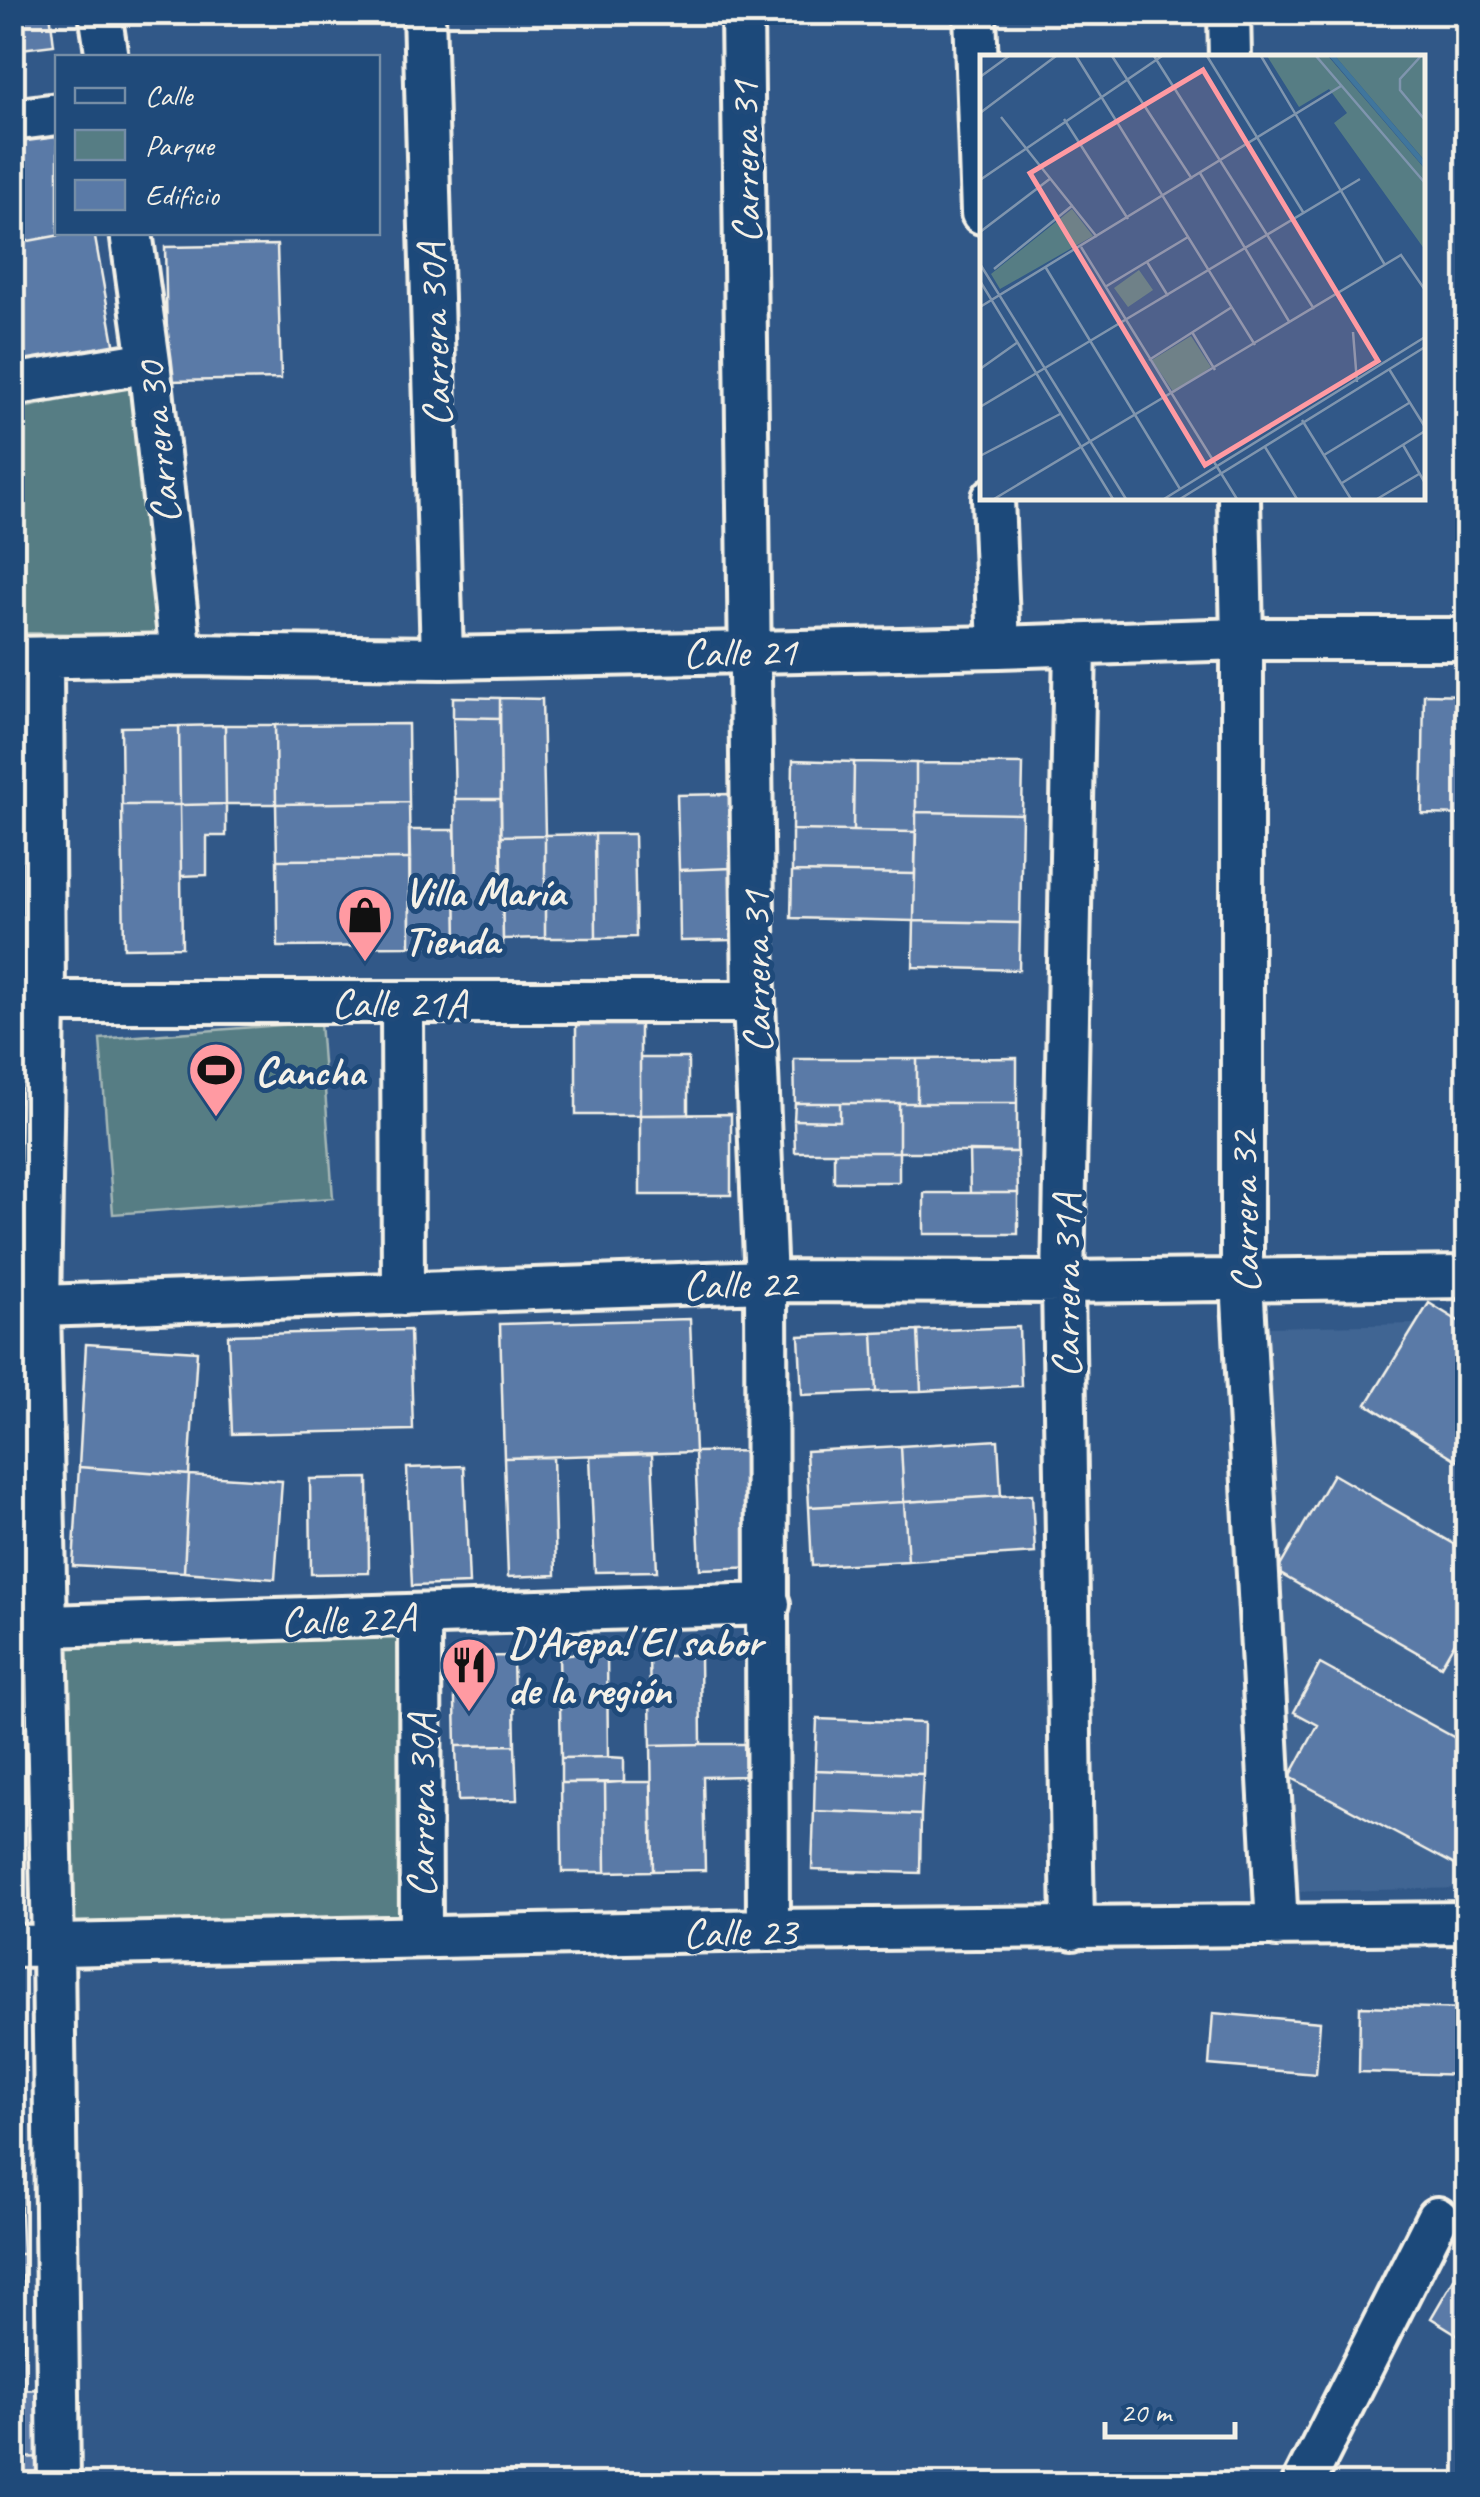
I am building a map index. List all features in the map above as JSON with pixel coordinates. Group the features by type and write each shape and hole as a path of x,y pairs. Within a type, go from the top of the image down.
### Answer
{"street":[{"path":"100,12 106,55"},
{"name":"Carrera 30A","path":"424,12 442,658"},
{"name":"Carrera 31","path":"742,12 754,1002 766,1282 768,1930"},
{"path":"975,12 980,156"},
{"path":"1229,12 1230,55"},
{"path":"12,120 55,114"},
{"name":"Carrera 30","path":"131,235 180,655"},
{"path":"12,386 149,362"},
{"path":"993,500 998,647"},
{"name":"Carrera 32","path":"1240,500 1242,1280 1278,1926"},
{"name":"Calle 21","path":"27,658 442,658 1242,639 1468,639"},
{"name":"Carrera 31A","path":"1073,1929 1063,1282 1076,644"},
{"path":"27,658 44,1002 26,1307 48,1626 58,2484"},
{"name":"Calle 21A","path":"44,1002 754,1002"},
{"path":"402,1002 403,1294"},
{"name":"Calle 22","path":"26,1307 766,1282 1468,1277"},
{"name":"Calle 22A","path":"48,1626 769,1604"},
{"name":"Carrera 30A","path":"420,1616 420,1936"},
{"name":"Calle 23","path":"12,1946 768,1930 1468,1923"},
{"path":"1304,2484 1436,2218"}],"shaded area":[{"path":"1467,1323 1467,1888 1281,1892 1267,1327"}],"green space":[{"path":"130,386 162,635 13,633 13,410"},
{"name":"Cancha","path":"320,1022 333,1198 113,1214 100,1039"},
{"path":"400,1637 405,1903 398,1915 80,1928 69,1918 64,1641"}],"building":[{"path":"12,12 50,12 54,45 12,50"},
{"path":"55,135 55,235 61,235 12,244 12,142"},
{"path":"61,235 95,235 115,349 12,370 12,244"},
{"path":"277,245 281,379 168,381 165,247"},
{"path":"1424,694 1468,695 1468,815 1422,814"},
{"path":"453,697 500,698 500,718 453,717"},
{"path":"500,698 542,699 545,835 501,836"},
{"path":"453,717 500,718 501,799 455,799"},
{"path":"408,724 409,802 276,804 275,725"},
{"path":"225,725 275,725 276,804 226,804"},
{"path":"225,725 226,804 180,805 179,726"},
{"path":"179,726 180,805 122,805 121,727"},
{"path":"793,760 854,762 853,831 792,830"},
{"path":"854,762 916,763 916,832 853,831"},
{"path":"916,763 1023,764 1022,814 916,812"},
{"path":"731,794 733,868 679,870 677,795"},
{"path":"455,799 501,799 503,945 457,945"},
{"path":"409,802 410,859 277,860 276,804"},
{"path":"226,804 226,836 207,836 207,875 181,876 180,805"},
{"path":"122,805 180,805 182,947 124,948"},
{"path":"916,812 1022,814 1020,923 914,921"},
{"path":"409,830 455,830 457,945 410,946"},
{"path":"792,830 916,832 915,874 792,872"},
{"path":"595,834 634,834 636,937 596,938"},
{"path":"595,834 596,938 545,938 545,835"},
{"path":"545,835 545,938 503,939 501,836"},
{"path":"410,859 410,946 278,947 277,860"},
{"path":"733,868 734,940 680,941 679,870"},
{"path":"792,872 915,874 914,921 791,918"},
{"path":"914,921 1020,923 1019,970 913,967"},
{"path":"576,1025 640,1025 640,1115 576,1115"},
{"path":"640,1058 688,1058 688,1115 640,1115"},
{"path":"1017,1058 1017,1103 917,1103 917,1059"},
{"path":"794,1059 917,1059 917,1103 795,1103"},
{"path":"795,1103 840,1103 840,1121 794,1120"},
{"path":"840,1103 899,1103 899,1152 795,1152 794,1120 840,1121"},
{"path":"899,1103 1017,1103 1017,1152 899,1152"},
{"path":"731,1114 731,1195 640,1195 640,1115"},
{"path":"969,1151 1017,1152 1018,1193 970,1193"},
{"path":"834,1152 899,1152 899,1182 834,1182"},
{"path":"924,1193 1018,1193 1018,1234 924,1234"},
{"path":"1429,1303 1468,1327 1468,1467 1367,1404"},
{"path":"690,1319 695,1452 504,1458 500,1324"},
{"path":"1019,1327 1021,1386 921,1391 918,1331"},
{"path":"410,1330 413,1430 232,1434 228,1335"},
{"path":"918,1331 921,1391 876,1392 873,1333"},
{"path":"873,1333 876,1392 802,1395 799,1336"},
{"path":"86,1344 197,1351 189,1475 79,1467"},
{"path":"998,1440 1001,1496 904,1502 901,1446"},
{"path":"901,1446 904,1502 809,1507 806,1451"},
{"path":"760,1451 763,1567 700,1569 695,1452"},
{"path":"652,1454 657,1571 595,1572 590,1456"},
{"path":"553,1457 556,1575 508,1577 504,1458"},
{"path":"464,1466 469,1584 412,1586 407,1468"},
{"path":"79,1467 189,1475 184,1572 73,1566"},
{"path":"1333,1474 1468,1552 1468,1619 1441,1666 1277,1572"},
{"path":"189,1475 282,1481 275,1579 184,1572"},
{"path":"368,1478 369,1573 311,1574 310,1479"},
{"path":"1032,1494 1035,1553 908,1561 904,1502"},
{"path":"904,1502 908,1561 812,1566 809,1507"},
{"path":"559,1654 607,1654 608,1757 561,1758"},
{"path":"513,1656 515,1745 456,1746 454,1657"},
{"path":"649,1656 700,1656 701,1744 651,1745"},
{"path":"1320,1664 1468,1745 1468,1872 1290,1777 1318,1725 1294,1712"},
{"path":"817,1719 924,1723 923,1774 815,1770"},
{"path":"744,1744 745,1776 703,1777 705,1870 653,1871 651,1745"},
{"path":"515,1745 517,1800 458,1801 456,1746"},
{"path":"561,1758 624,1758 624,1782 561,1783"},
{"path":"815,1770 923,1774 921,1815 814,1811"},
{"path":"651,1782 653,1871 606,1872 605,1783"},
{"path":"561,1783 605,1783 606,1872 562,1872"},
{"path":"814,1811 921,1815 920,1873 812,1870"},
{"path":"1360,2006 1468,2009 1468,2075 1359,2072"},
{"path":"1213,2013 1320,2022 1316,2074 1209,2065"},
{"path":"12,2023 18,2023 20,2111 12,2111"},
{"path":"12,2111 20,2111 21,2167 12,2167"},
{"path":"12,2167 21,2167 21,2214 12,2214"},
{"path":"12,2214 21,2214 23,2254 12,2254"},
{"path":"12,2254 23,2254 23,2305 12,2305"},
{"path":"1455,2277 1468,2285 1468,2341 1431,2318"},
{"path":"12,2305 23,2305 24,2342 12,2342"},
{"path":"12,2342 24,2342 25,2390 12,2390"},
{"path":"48,2389 50,2457 12,2458 12,2390"},
{"path":"50,2457 50,2484 12,2484 12,2458"}],"place":[{"name":"Villa María Tienda","path":"365,964"},
{"name":"Cancha","path":"216,1119"},
{"name":"D'Arepa! El sabor de la región","path":"469,1714"}]}
